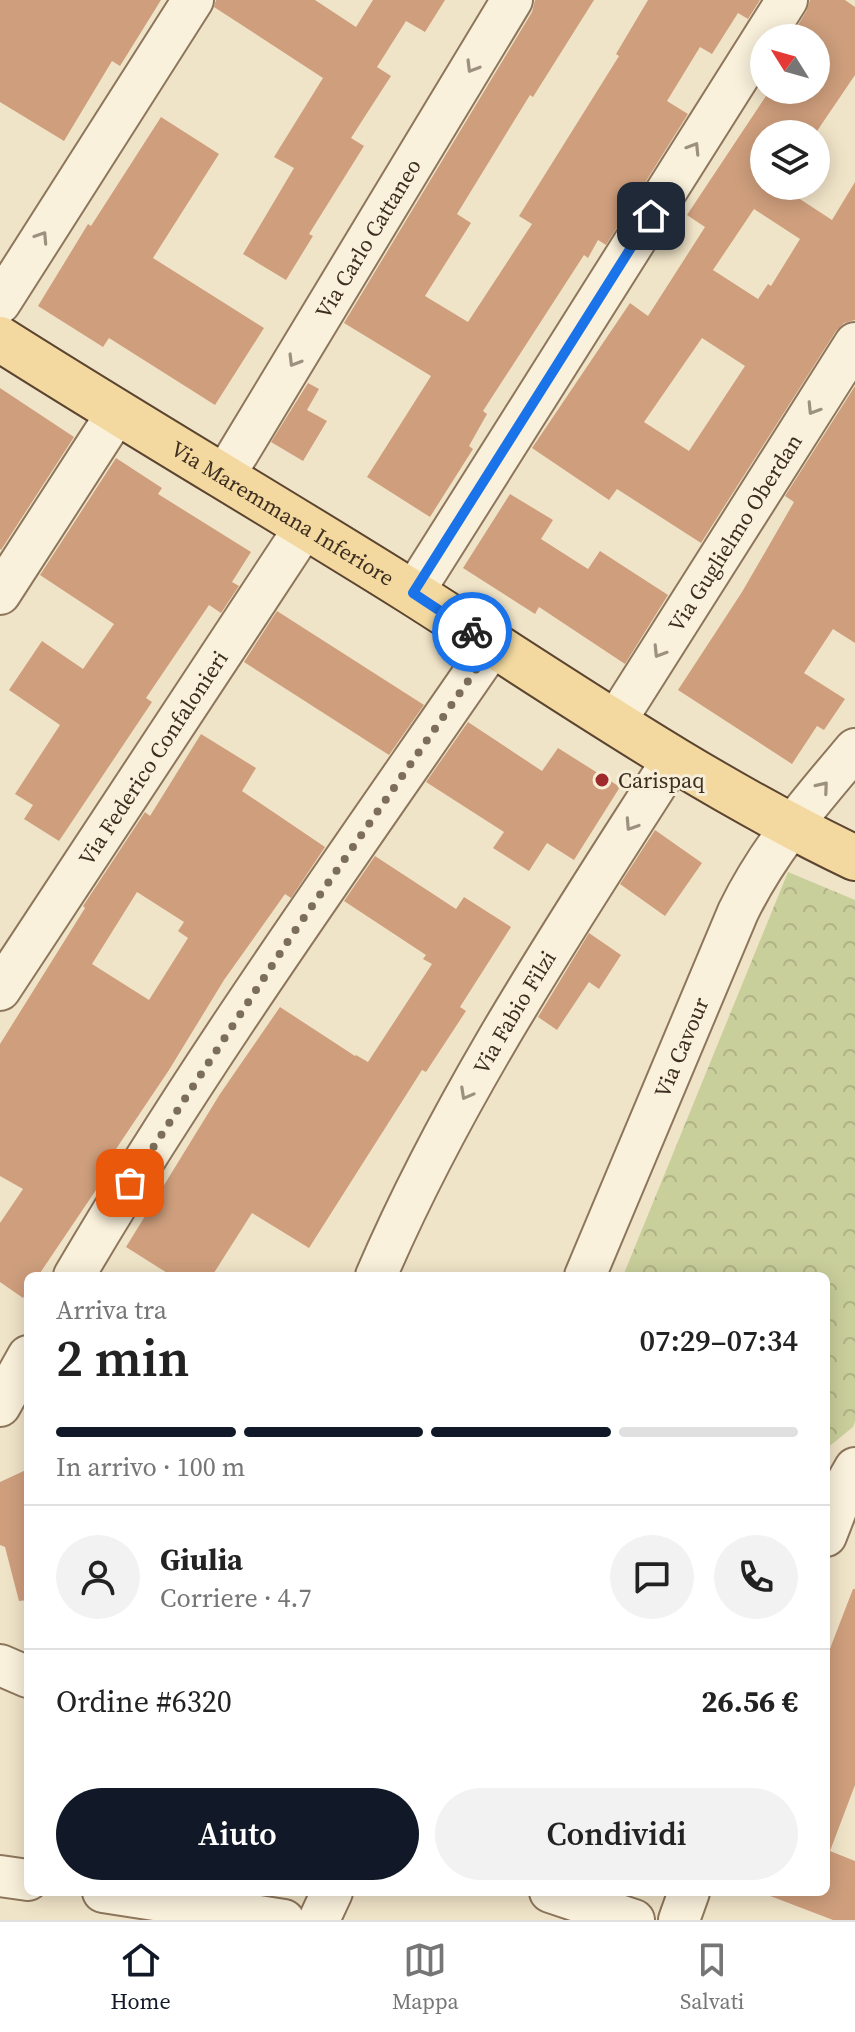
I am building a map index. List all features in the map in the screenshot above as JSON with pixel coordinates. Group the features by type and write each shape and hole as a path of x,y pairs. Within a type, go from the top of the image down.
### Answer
{"main road":[{"name":"Via Maremmana Inferiore","path":"0,339 413,593 673,759 791,826 855,858"}],"street":[{"path":"0,303 193,0"},
{"name":"Via Carlo Cattaneo","path":"223,478 512,0"},
{"path":"413,593 787,0"},
{"name":"Via Guglielmo Oberdan","path":"615,722 855,343"},
{"path":"0,594 117,413"},
{"name":"Via Federico Confalonieri","path":"0,990 305,527"},
{"path":"76,1272 177,1107 493,645"},
{"name":"Via Cavour","path":"587,1272 755,877 791,826 855,749"},
{"name":"Via Fabio Filzi","path":"378,1272 424,1172 480,1067 673,759"},
{"path":"0,1406 24,1363"},
{"path":"830,1526 855,1468"},
{"path":"0,1665 24,1675"},
{"path":"0,1876 24,1879"},
{"path":"129,1896 284,1920"},
{"path":"319,1920 330,1896"},
{"path":"562,1896 634,1920"},
{"path":"679,1920 688,1896"}],"green space":[{"path":"788,872 855,900 853,1427 830,1446 830,1272 625,1272"}],"building":[{"path":"0,0 161,0 120,66 112,61 64,141 0,102"},
{"path":"216,0 315,0 356,27 373,0 445,0 425,32 406,21 377,67 391,76 351,138 364,146 309,234 313,236 286,280 243,254 294,168 274,157 323,78 214,7"},
{"path":"535,0 594,0 533,97 530,95 457,214 471,223 425,296 468,322 532,224 519,216 619,56 616,54 648,0 760,0 748,19 738,13 712,54 700,47 667,101 688,114 606,245 598,240 588,258 584,255 483,411 487,414 469,446 473,449 430,517 367,477 431,376 344,323 532,12"},
{"path":"810,0 845,0 855,7 855,75 824,120 750,120 761,104 830,104 830,24 799,24"},
{"path":"161,117 219,154 153,258 264,328 215,405 109,338 103,347 38,306 88,224 91,226"},
{"path":"750,120 750,200 801,200 832,220 855,182 855,320 844,323 836,331 701,543 617,489 609,500 532,448 630,303 648,316 705,227 687,215","holes":["754,209 800,239 771,286 768,284 758,299 713,270","702,338 745,366 689,451 644,422"]},
{"path":"308,383 319,389 307,410 327,421 303,461 271,442"},
{"path":"855,386 855,643 833,629 804,673 845,699 824,730 817,726 792,764 678,690 742,592 794,502 785,496"},
{"path":"0,388 74,437 1,550 0,549"},
{"path":"116,458 162,488 158,494 251,552 232,582 239,586 221,613 209,605 146,698 152,702 59,841 24,819 33,805 15,794 60,725 9,690 42,641 83,669 114,624 40,575"},
{"path":"510,494 553,520 541,539 588,569 600,551 668,595 625,664 539,607 535,614 463,568"},
{"path":"277,611 424,705 389,755 244,662"},
{"path":"468,722 542,771 558,748 620,787 574,860 547,843 529,871 493,848 504,832 426,782"},
{"path":"201,734 256,768 242,791 325,847 291,898 285,894 224,980 116,1149 121,1153 41,1272 24,1272 23,1298 0,1282 0,1223 23,1189 0,1176 0,1044 85,908 83,906 145,812 150,816","holes":["137,892 184,922 178,931 188,938 149,1000 92,964"]},
{"path":"655,830 702,863 665,916 620,884"},
{"path":"375,856 456,909 464,897 511,927 460,1007 466,1011 426,1072 422,1070 309,1248 252,1213 215,1272 166,1272 126,1247 220,1094 280,1007 368,1062 432,964 423,959 426,955 344,901"},
{"path":"589,933 621,955 599,989 589,982 557,1030 538,1017"},
{"path":"24,1471 24,1600 19,1601 5,1547 0,1545 0,1482"},
{"path":"855,1589 855,1785 830,1851 830,1649"},
{"path":"830,1851 855,1861 855,1920 833,1920 770,1896 830,1896"}],"way so far":[{"path":"130,1183 292,935 493,645 472,632"}],"place":[{"name":"Carispaq","path":"602,780"}],"route":[{"path":"472,632 413,593 651,216"}]}
